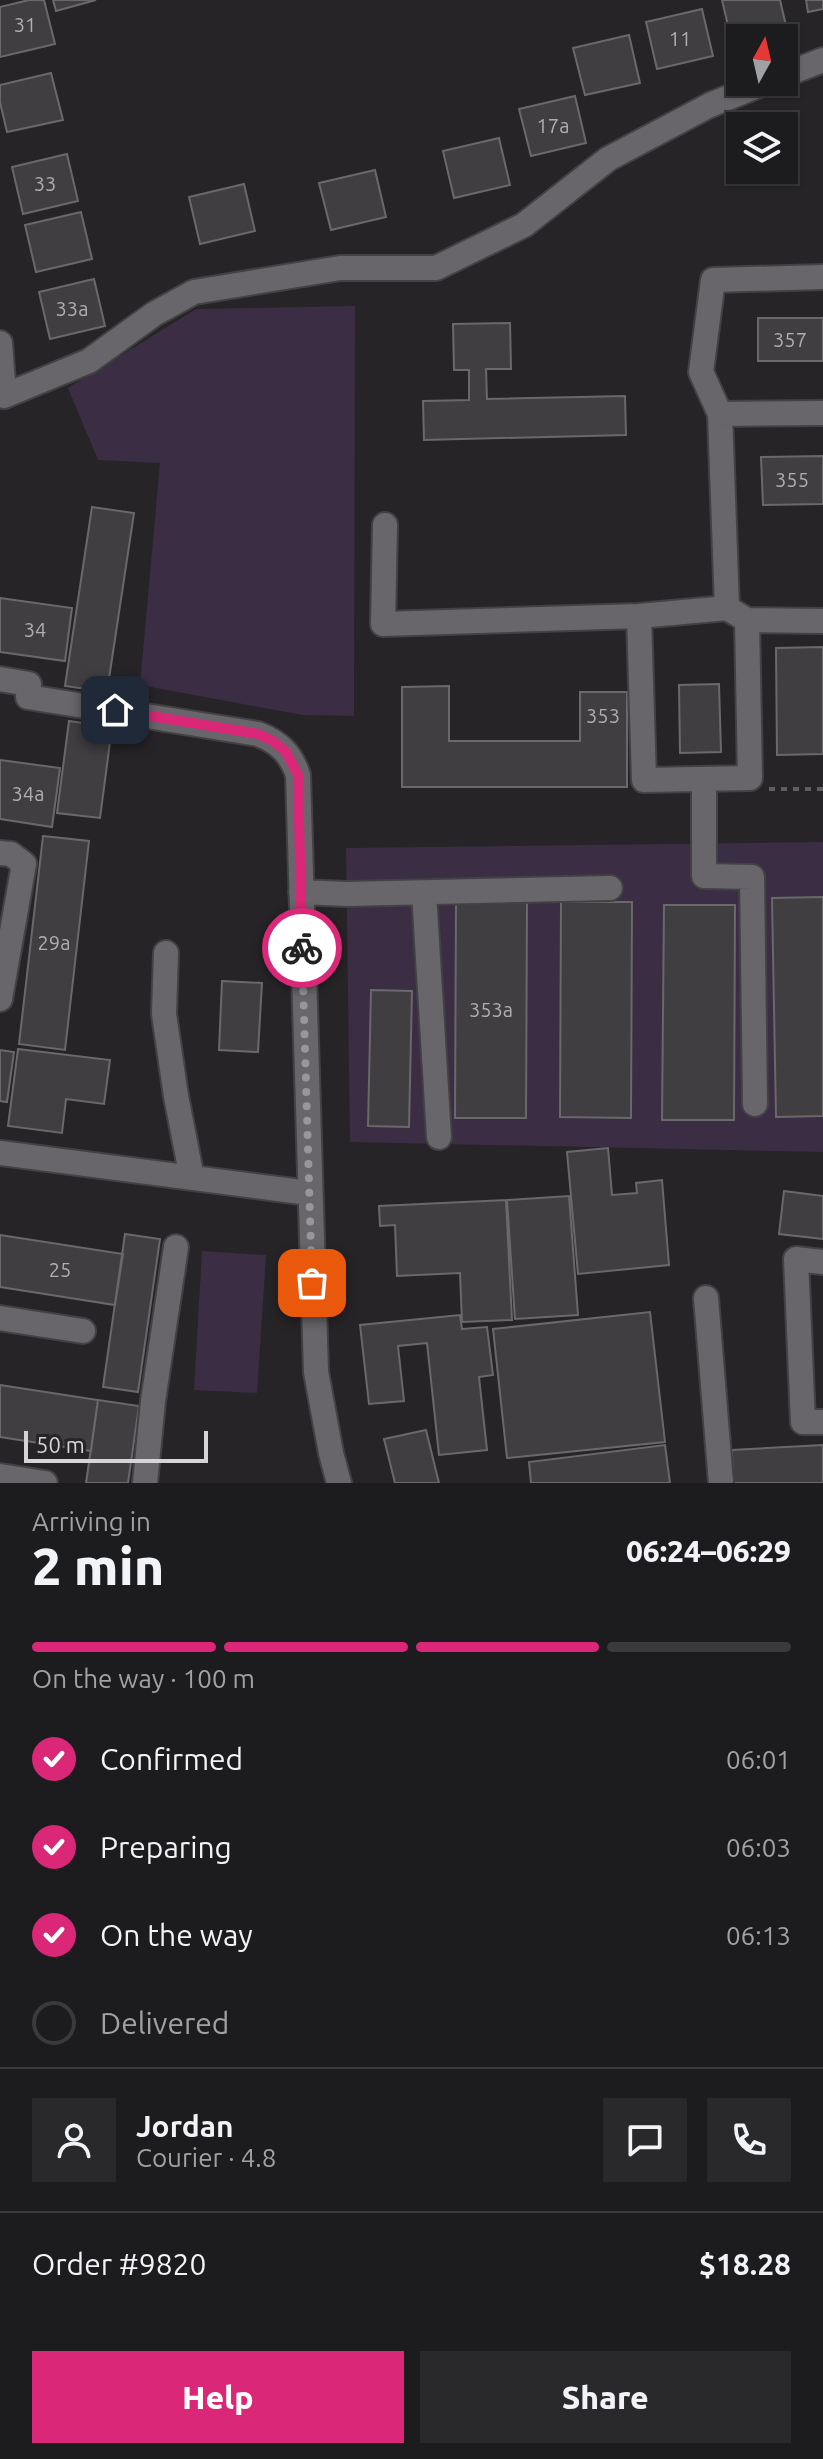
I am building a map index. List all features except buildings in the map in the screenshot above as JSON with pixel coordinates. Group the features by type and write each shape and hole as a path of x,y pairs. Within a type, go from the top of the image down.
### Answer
{"street":[{"path":"798,70 823,60"},
{"path":"0,343 4,396 89,361 154,314 194,292 340,268 436,268 524,225 608,159 732,96"},
{"path":"639,616 644,780 750,778 720,414 701,372 713,280 823,277"},
{"path":"720,414 823,413"},
{"path":"385,525 383,624 737,614 823,621"},
{"path":"0,679 29,684 28,697 251,732 280,746 291,759 298,775 316,1372 339,1483"},
{"path":"704,779 704,876 752,877 755,1104"},
{"path":"0,853 11,854 24,864 0,999"},
{"path":"301,892 347,894 610,888"},
{"path":"424,893 439,1137"},
{"path":"166,953 164,1014 192,1178"},
{"path":"0,1153 309,1193"},
{"path":"145,1483 153,1401 176,1247"},
{"path":"823,1262 796,1259 803,1422 823,1422"},
{"path":"706,1298 721,1483"},
{"path":"0,1318 83,1331"},
{"path":"0,1476 45,1483"}],"shaded area":[{"path":"355,306 354,716 302,715 140,685 160,463 98,460 68,388 196,309"},
{"path":"823,842 823,1152 350,1142 346,848"},
{"path":"202,1251 266,1255 257,1393 194,1390"}],"way so far":[{"path":"302,948 312,1283"}],"route":[{"path":"115,710 251,732 273,741 286,752 298,775 302,948"}]}
